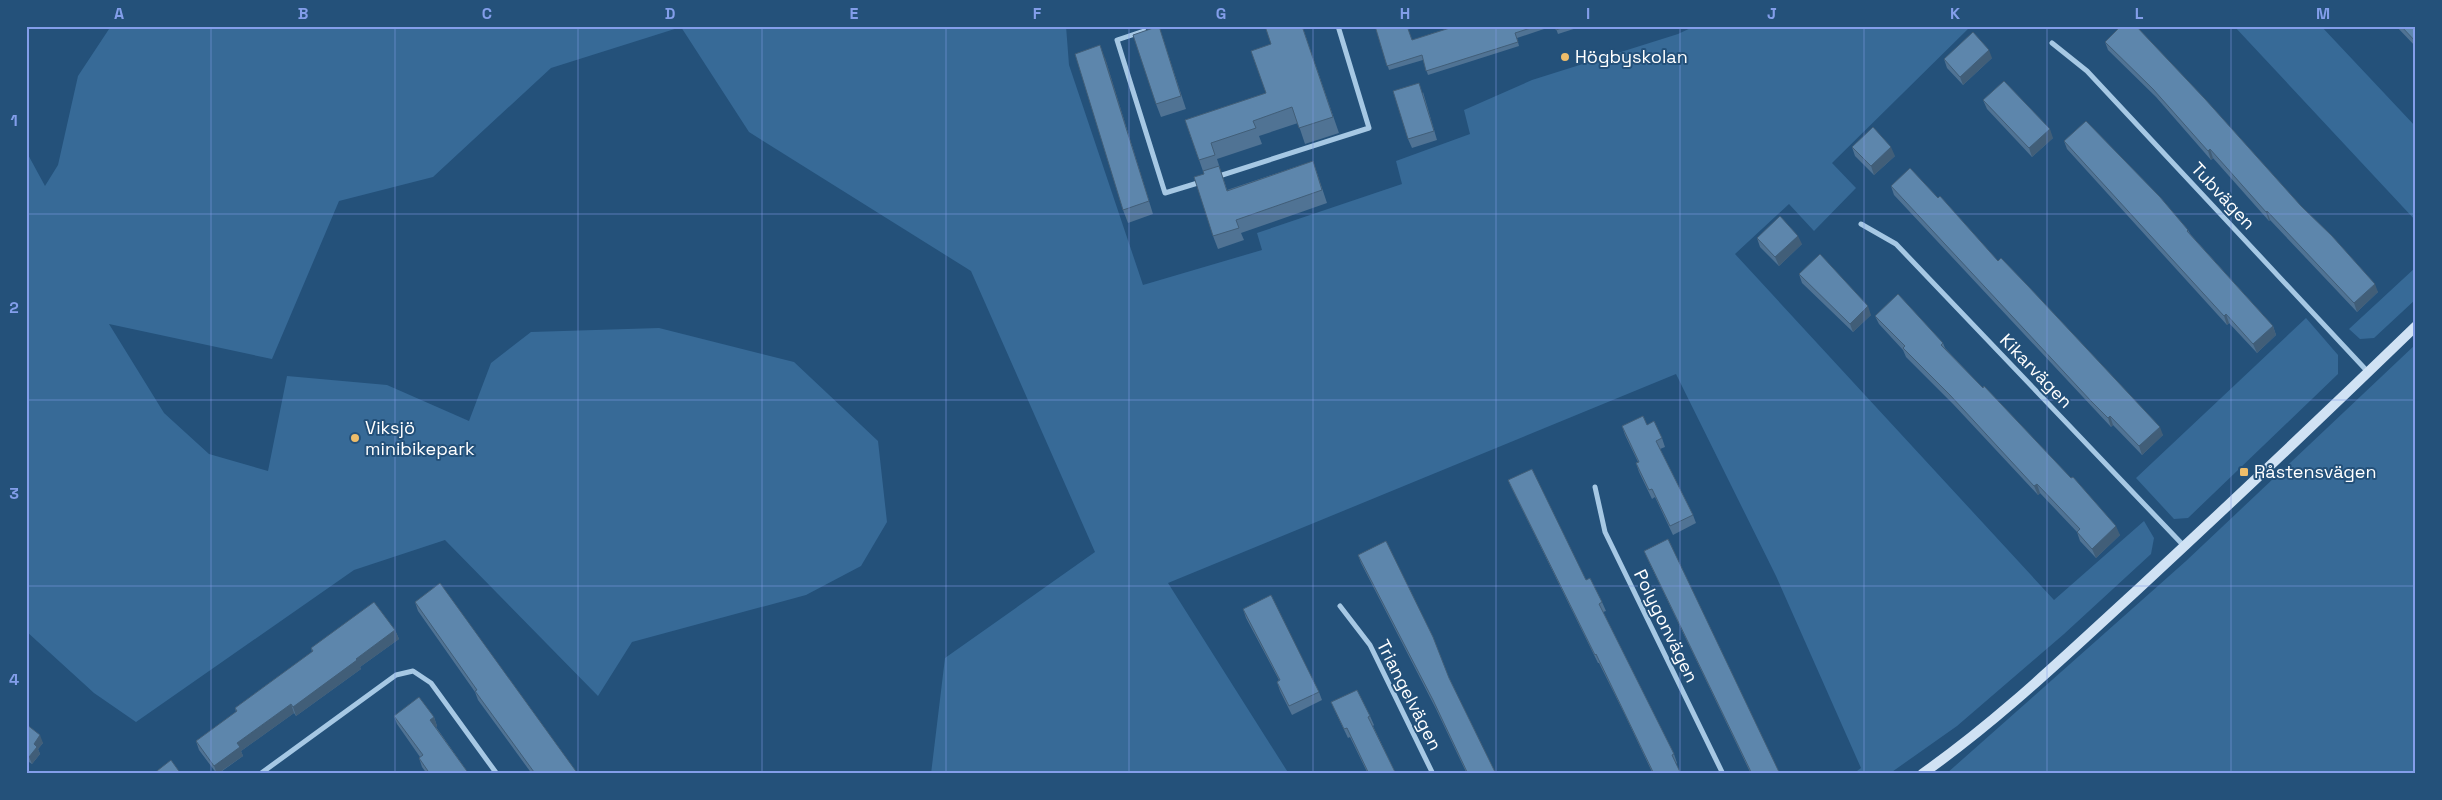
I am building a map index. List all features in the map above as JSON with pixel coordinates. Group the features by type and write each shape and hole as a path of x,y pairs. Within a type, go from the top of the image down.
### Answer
{"street":[{"path":"1151,29 1117,40 1165,193 1369,128 1338,26"},
{"name":"Tubvägen","path":"2052,43 2087,71 2368,372"},
{"name":"Kikarvägen","path":"1861,224 1896,244 2185,546"},
{"path":"1922,774 1968,741 2043,676 2185,546 2416,326"},
{"name":"Polygonvägen","path":"1595,487 1605,532 1723,774"},
{"name":"Triangelvägen","path":"1340,606 1370,645 1433,774"},
{"path":"260,774 396,675 413,672 431,683 497,774"}],"shaded area":[{"path":"111,26 1066,26 1069,65 1143,285 1262,250 1257,233 1402,184 1396,161 1470,134 1464,110 1532,80 1678,34 1695,26 1971,26 1832,163 1856,188 1814,231 1789,204 1735,254 2054,600 2144,521 2154,538 2151,554 2064,634 1957,726 1889,774 1853,774 1861,768 1776,576 1676,374 1168,583 1289,774 931,774 945,658 1095,552 971,271 749,132 681,27 551,68 433,177 339,201 272,359 109,324 164,413 209,454 268,471 287,376 387,385 469,421 491,363 531,332 659,328 794,362 878,441 887,522 861,566 806,595 632,642 598,696 445,540 354,570 136,722 94,693 26,631 26,151 45,186 58,165 78,76"},
{"path":"2234,26 2321,26 2416,127 2416,221"},
{"path":"2416,267 2416,299 2374,338 2360,339 2349,329"},
{"path":"2306,318 2338,355 2338,374 2188,518 2174,519 2136,478"},
{"path":"2416,344 2416,774 1946,774 2186,561"}],"building":[{"path":"1159,26 1181,96 1156,104 1133,35"},
{"path":"1265,26 1302,26 1333,117 1299,128 1292,107 1253,121 1256,128 1211,143 1215,155 1199,160 1185,120 1266,93 1251,51 1271,44"},
{"path":"1375,26 1407,26 1412,40 1456,26 1537,26 1515,33 1518,42 1426,71 1422,55 1387,66"},
{"path":"1555,26 1567,26 1556,30"},
{"path":"2121,26 2136,26 2375,284 2354,303 2266,212 2210,149 2208,151 2153,89 2105,42"},
{"path":"2401,26 2416,26 2416,42"},
{"path":"1973,32 1989,50 1960,77 1944,59"},
{"path":"1100,45 1149,201 1123,210 1075,54"},
{"path":"2004,81 2050,129 2029,148 1983,100"},
{"path":"1419,83 1434,131 1408,139 1393,91"},
{"path":"2086,121 2160,197 2187,231 2273,326 2253,344 2226,314 2224,316 2064,141"},
{"path":"1873,127 1891,147 1871,166 1852,147"},
{"path":"1313,161 1322,190 1236,220 1239,228 1213,236 1194,177 1204,174 1203,171 1219,166 1227,191"},
{"path":"1910,168 1938,198 1940,196 1998,261 2001,258 2160,427 2139,446 2110,416 2108,418 2091,401 1891,186"},
{"path":"1780,216 1798,236 1775,257 1757,238"},
{"path":"1820,254 1868,306 1850,324 1799,274"},
{"path":"1898,294 1943,343 1941,345 1983,388 1984,386 2071,478 2073,477 2116,526 2092,549 2077,532 2080,529 2037,484 2034,486 1875,316"},
{"path":"1643,416 1647,425 1654,421 1662,438 1656,441 1693,515 1670,526 1652,489 1649,490 1636,463 1639,462 1622,426"},
{"path":"1532,469 1586,580 1590,578 1602,602 1599,604 1674,754 1672,755 1681,774 1654,774 1508,480"},
{"path":"1668,539 1780,774 1752,774 1644,551"},
{"path":"1386,541 1433,637 1449,678 1496,774 1468,774 1433,700 1358,555"},
{"path":"440,583 578,774 533,774 534,772 475,691 477,690 415,602"},
{"path":"1271,595 1319,692 1289,706 1277,682 1280,680 1243,609"},
{"path":"374,602 395,630 293,707 291,704 237,743 240,747 214,766 196,741 237,711 235,708 313,651 311,648"},
{"path":"1357,690 1396,774 1369,774 1347,728 1344,729 1331,702"},
{"path":"419,697 434,717 430,720 469,774 430,774 419,758 423,755 394,716"},
{"path":"26,724 40,735 34,744 37,747 29,757 26,755"},
{"path":"171,760 181,774 153,774"}],"place":[{"name":"Högbyskolan","path":"1565,57"},
{"name":"Viksjö minibikepark","path":"355,438"},
{"name":"Råstensvägen","path":"2244,472"}]}
